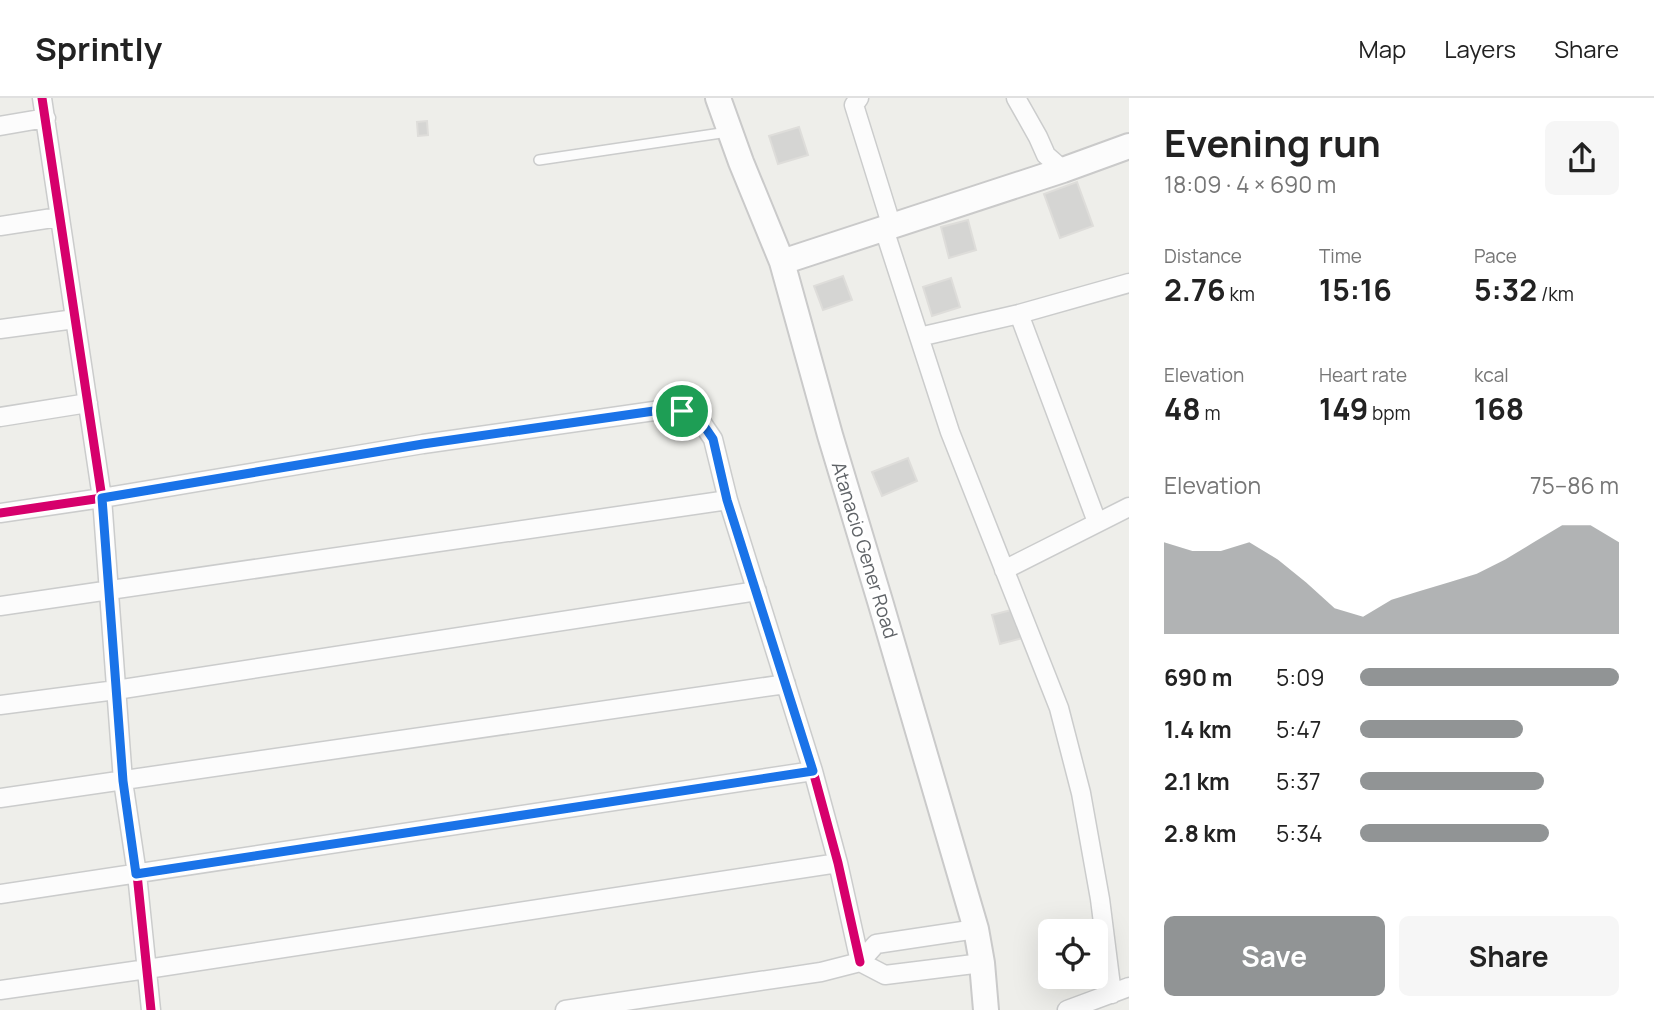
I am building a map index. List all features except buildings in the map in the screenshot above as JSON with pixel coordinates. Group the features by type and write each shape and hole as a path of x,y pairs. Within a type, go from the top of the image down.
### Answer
{"main road":[{"name":"Atanacio Gener Road","path":"718,98 729,132 782,261 830,435 975,929 982,964 986,1010"},
{"path":"782,261 1129,146"}],"street":[{"path":"42,98 102,498 123,781 151,1010"},
{"path":"859,98 854,105 919,337 950,432 1059,708 1081,793 1100,899 1121,991 1067,1010"},
{"path":"1016,98 1046,155 1063,170"},
{"path":"0,126 46,118"},
{"path":"0,226 59,217"},
{"path":"919,337 1019,314 1129,283"},
{"path":"1019,314 1097,522"},
{"path":"0,329 75,319"},
{"path":"0,417 88,403"},
{"path":"0,513 423,444 661,410 682,411 698,417 713,439 727,500 813,771 838,863 860,962 885,975 982,964"},
{"path":"0,606 727,500"},
{"path":"1004,570 1129,507"},
{"path":"0,705 116,690 757,591"},
{"path":"0,798 786,684"},
{"path":"0,894 813,771"},
{"path":"0,990 838,863"},
{"path":"565,1010 821,972 860,962 876,944 975,929"}],"lane":[{"path":"539,160 729,132"}],"cycle path":[{"path":"42,98 102,498 123,781 137,874 151,1010"},
{"path":"0,513 423,444 661,410 682,411 698,417 713,439 728,500 813,771 838,863 860,962"}],"route":[{"path":"661,410 682,411 698,417 713,439 727,500 813,771 136,874 123,781 102,498 423,444 661,410"}]}
